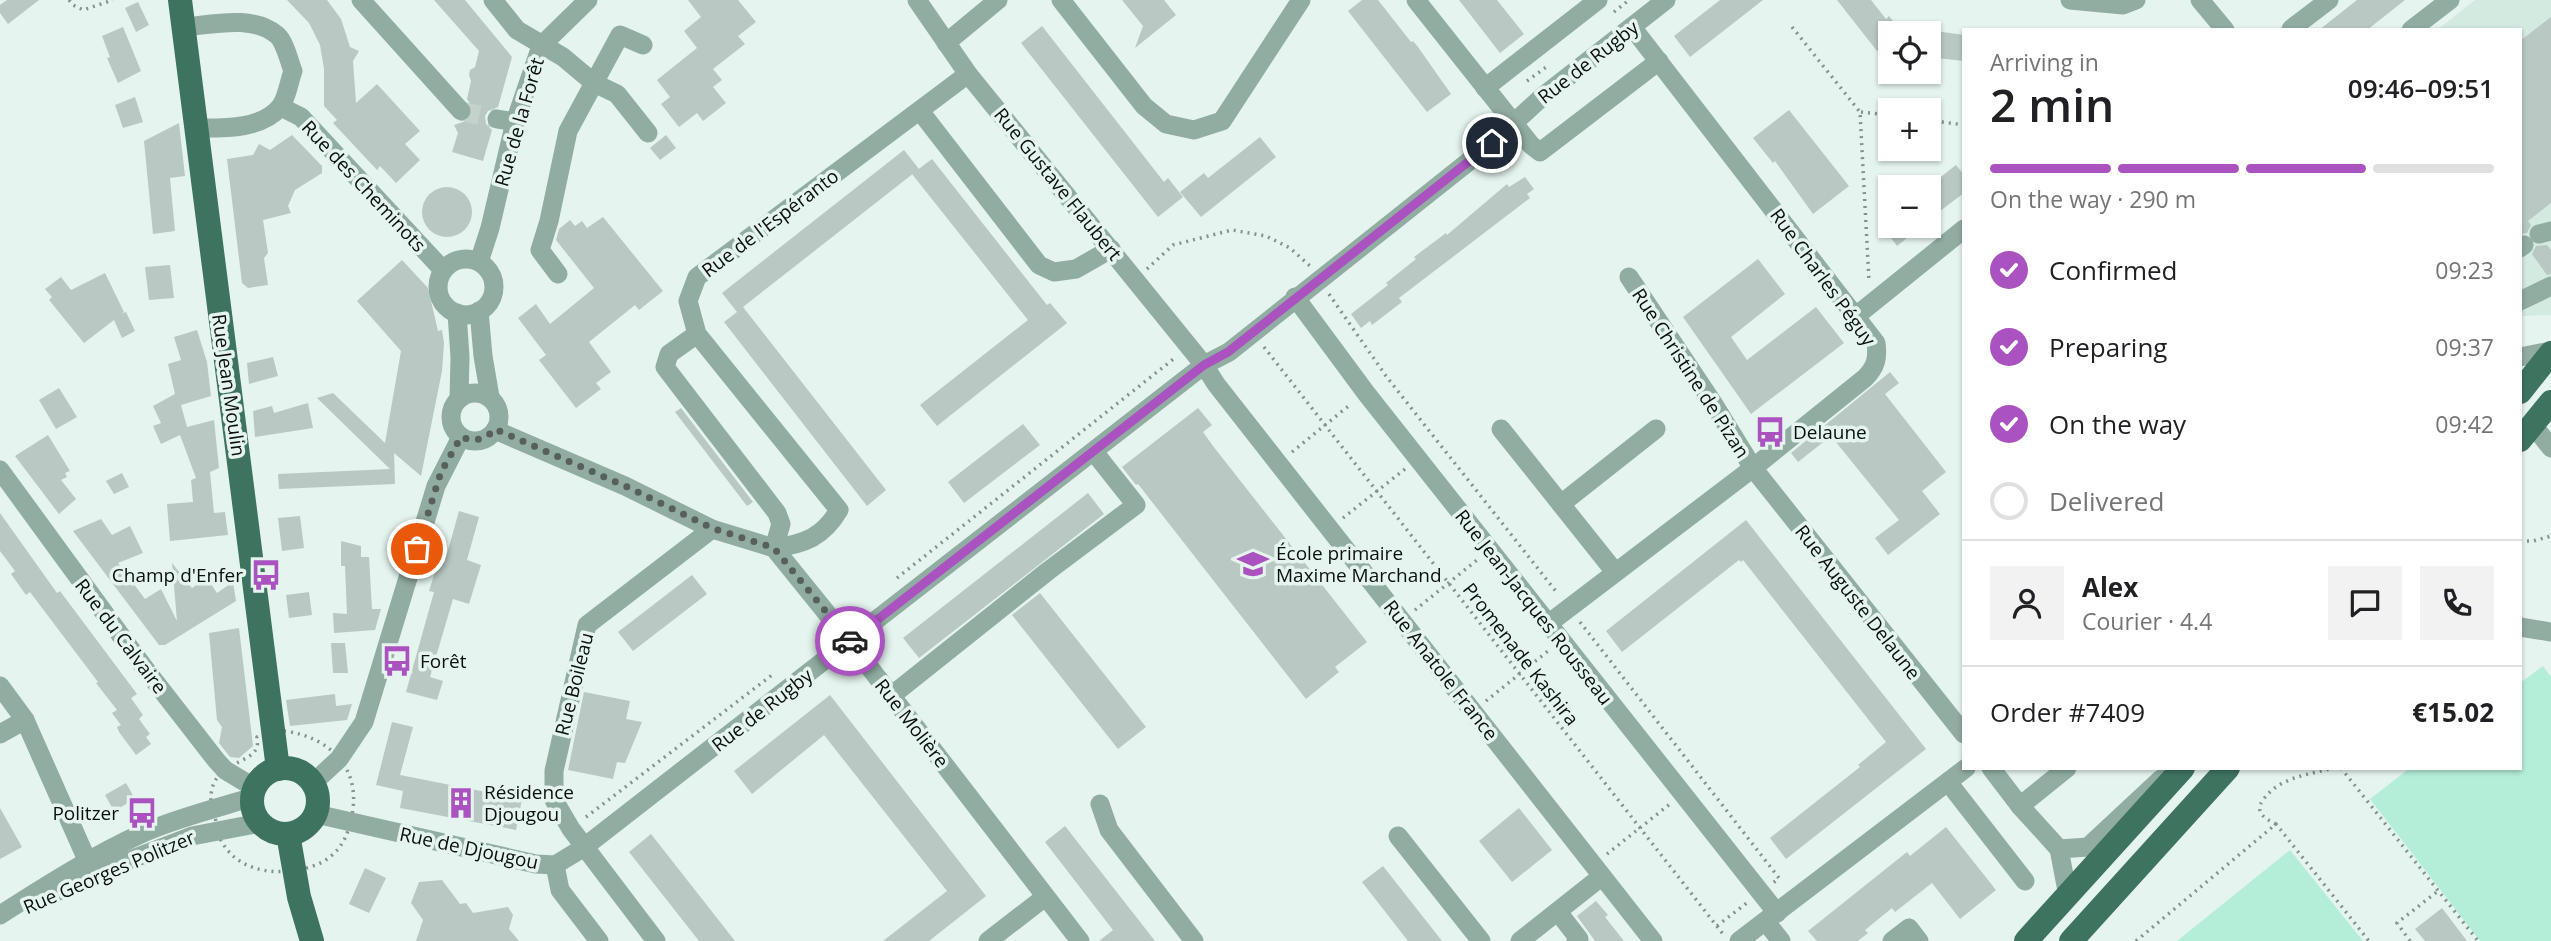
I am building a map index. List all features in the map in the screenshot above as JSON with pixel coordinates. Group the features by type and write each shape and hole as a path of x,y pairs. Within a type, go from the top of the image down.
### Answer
{"main road":[{"name":"Rue Jean Moulin","path":"180,0 278,769"},
{"path":"2522,389 2551,352"},
{"path":"2524,424 2551,402"},
{"path":"278,769 298,771 313,783 318,804 316,814 305,828 288,834 272,832 260,822 254,810 254,793 264,776 278,769"},
{"path":"2026,941 2181,770"},
{"path":"2071,941 2226,770"},
{"path":"288,834 299,897 312,941"}],"street":[{"path":"361,0 461,111"},
{"path":"493,0 517,30 564,57 594,83 617,94 648,133"},
{"name":"Rue de la Forêt","path":"479,262 490,228 506,120 541,46 588,0"},
{"name":"Rue Gustave Flaubert","path":"917,0 968,74 1204,365"},
{"path":"946,43 998,0"},
{"path":"1061,0 1144,106 1166,124 1194,130 1222,121 1301,0"},
{"path":"1416,0 1531,145 1540,152 1659,61"},
{"path":"1485,88 1598,0"},
{"name":"Rue de Rugby","path":"583,848 1204,365 1228,352 1492,143 1549,92 1666,0"},
{"path":"2070,0 2123,5 2136,0"},
{"path":"2200,0 2223,28"},
{"path":"2292,28 2329,0"},
{"path":"2414,28 2450,0"},
{"path":"183,27 243,22 263,28 278,36 293,71 281,107 266,118 230,128 196,128"},
{"name":"Rue Charles Péguy","path":"1548,624 1753,468 1873,370 1878,357 1864,309 1632,27"},
{"path":"558,274 540,250 549,221 568,131 620,35 643,45"},
{"name":"Rue de l'Espéranto","path":"774,548 792,545 820,534 830,526 839,510 697,334 688,301 697,277 968,74"},
{"name":"Rue des Cheminots","path":"281,107 301,117 443,270"},
{"path":"920,111 1039,265 1054,272 1076,269 1111,249"},
{"path":"1864,309 1962,231"},
{"path":"461,259 479,262 486,267 494,282 491,299 479,311 464,315 449,309 439,294 438,285 443,270 452,262 461,259"},
{"name":"Rue Christine de Pizan","path":"1629,278 1753,468"},
{"path":"2522,300 2551,286"},
{"name":"Rue Jean-Jacques Rousseau","path":"1295,298 1366,393 1682,794 1771,917 1781,941"},
{"path":"457,313 460,357 458,399 452,414 453,427 461,437 468,440 483,439 495,429 498,409 490,397 479,311"},
{"path":"495,429 625,486 712,528 774,548 781,524 777,513 665,367 669,354 697,334"},
{"path":"2522,357 2551,352"},
{"name":"Rue Anatole France","path":"1204,365 1216,384 1653,941"},
{"path":"458,399 470,393 490,397"},
{"path":"2524,424 2551,448"},
{"path":"1501,429 1615,572"},
{"path":"1561,504 1656,429"},
{"path":"313,783 339,759 364,722 436,486 461,437"},
{"path":"891,696 1136,505 1094,452"},
{"name":"Rue Auguste Delaune","path":"1753,468 1962,731"},
{"name":"Rue du Calvaire","path":"0,470 138,660 200,739 225,770 254,793"},
{"name":"Rue Boileau","path":"656,941 583,848 554,800 554,771 587,625 712,528"},
{"name":"Rue Molière","path":"774,548 850,642 1080,941"},
{"path":"2522,627 2551,632"},
{"path":"0,686 25,720 87,860"},
{"path":"0,734 25,720"},
{"path":"1740,941 1963,770"},
{"path":"1993,770 2020,806 2059,849 2068,895"},
{"path":"2020,806 2065,770"},
{"path":"2059,849 2088,847 2172,770"},
{"path":"1948,782 2025,881"},
{"name":"Rue Georges Politzer","path":"0,916 87,860 146,831 254,793"},
{"path":"1100,804 1109,830 1194,941"},
{"name":"Rue de Djougou","path":"316,814 349,829 536,864 555,865 583,848"},
{"name":"Rue Georges Politzer","path":"0,916 101,871 192,836 260,822"},
{"path":"1398,836 1481,941"},
{"path":"555,865 560,890 599,941"},
{"path":"1520,941 1558,912 1596,871"},
{"path":"988,941 1045,897"},
{"path":"1558,912 1578,940"},
{"path":"1892,941 1909,928 1919,941"}],"path":[{"path":"69,0 72,5 83,10 113,0"},
{"path":"1792,27 1860,111 1864,309"},
{"path":"1860,111 1878,114"},
{"path":"1941,122 1962,125"},
{"path":"1135,279 1173,245 1232,230 1266,236 1290,248 1308,265 1324,275 1330,297 1386,376 1779,878 1768,887"},
{"name":"Promenade Kashira","path":"1252,331 1728,941"},
{"path":"1279,462 1366,393"},
{"path":"1330,528 1418,459"},
{"path":"2522,541 2551,537"},
{"path":"1402,620 1490,551"},
{"path":"1474,711 1561,641"},
{"path":"284,731 309,736 330,750"},
{"path":"233,763 245,759 253,752 257,748 257,737 262,735"},
{"path":"348,768 354,787 354,800"},
{"path":"2325,770 2290,779 2269,790 2259,804 2259,810 2264,818 2276,824 2369,941"},
{"path":"2343,770 2478,941"},
{"path":"1596,871 1640,829 1702,779"},
{"path":"2136,941 2276,824"},
{"path":"304,869 330,857 349,829"},
{"path":"221,842 242,863 266,872 282,873"},
{"path":"2410,941 2397,923 2439,891"},
{"path":"1717,926 1752,899"}],"shaded area":[{"path":"2475,0 2551,0 2551,315 2522,316 2522,28 2440,28"}],"green space":[{"path":"2543,666 2551,677 2551,941 2480,941 2370,799 2407,770 2522,770 2522,682"},
{"path":"2290,850 2363,941 2177,941"}],"building":[{"path":"7,0 39,0 8,24 0,13 0,5"},
{"path":"287,0 327,0 341,19 350,47 359,51 353,61 356,103 377,84 420,131 405,144 420,160 396,183 380,166 377,170 333,123 337,120 324,106 324,69 320,45 309,23"},
{"path":"434,0 465,0 512,57 498,107 488,111 485,116 486,124 492,130 483,161 452,152 458,133 454,125 469,120 473,114 473,108 467,99 471,81 469,75 470,70 475,67 479,51"},
{"path":"688,0 738,0 756,22 738,36 745,44 713,69 722,80 713,87 726,103 703,121 697,113 679,127 661,104 670,97 657,80 697,48 684,31 701,17"},
{"path":"1122,0 1164,0 1176,15 1135,48 1143,26"},
{"path":"1362,0 1378,0 1418,47 1451,94 1427,112 1348,11"},
{"path":"1459,0 1497,0 1524,34 1500,53"},
{"path":"1720,0 1763,0 1690,57 1674,36"},
{"path":"1837,0 1871,0 1886,19 1889,16 1893,21 1878,21 1877,51"},
{"path":"2357,0 2405,0 2370,28 2322,28"},
{"path":"138,2 149,25 136,32 125,8"},
{"path":"2551,17 2551,203 2528,221 2531,225 2527,233 2522,234 2522,39"},
{"path":"1042,26 1164,182 1168,178 1183,197 1158,217 1021,43"},
{"path":"123,27 141,71 118,83 107,58 110,57 102,36"},
{"path":"1941,32 1962,35 1962,61 1941,58"},
{"path":"135,97 143,122 123,128 115,105"},
{"path":"1789,110 1849,186 1813,214 1775,161 1773,163 1753,138"},
{"path":"179,123 185,176 170,178 175,231 153,234 144,141"},
{"path":"292,135 322,166 322,173 295,190 288,206 291,213 263,220 268,253 264,258 268,285 248,288 242,283 227,159 253,155 259,144 270,150"},
{"path":"666,135 676,148 660,160 650,148"},
{"path":"1260,137 1276,157 1201,217 1180,192 1204,173 1208,178"},
{"path":"904,150 919,169 743,307 886,490 867,506 724,322 737,312 722,293"},
{"path":"932,159 1047,305 1050,303 1067,323 937,426 920,405 1028,320 912,174"},
{"path":"1956,165 1962,172 1962,194 1941,210 1941,177"},
{"path":"1525,177 1534,189 1527,194 1530,198 1399,298 1402,302 1372,325 1370,321 1361,328 1351,314 1388,285 1386,283 1416,259 1414,257 1446,233 1447,235 1507,184 1509,187"},
{"path":"447,187 464,195 472,212 464,229 447,237 430,229 422,212 430,195"},
{"path":"603,217 663,291 639,310 635,305 589,342 611,372 596,383 601,389 576,408 539,360 546,355 518,318 536,304 550,324 594,288 556,240 559,229 570,220 575,226 582,221 587,228"},
{"path":"1891,238 1907,238 1897,246"},
{"path":"2547,245 2551,250 2551,274 2547,275 2532,254 2536,246"},
{"path":"1758,259 1785,294 1731,337 1747,360 1816,307 1844,343 1751,414 1683,317"},
{"path":"402,260 428,288 438,331 442,330 444,343 442,371 421,476 394,453 395,484 279,489 278,474 390,469 317,398 333,393 385,443 401,351 357,301"},
{"path":"170,265 174,298 149,300 145,267"},
{"path":"105,273 124,312 121,314 126,312 135,331 122,338 114,320 84,343 49,300 52,297 45,289 61,277 71,290"},
{"path":"197,330 207,362 211,396 181,405 187,427 214,420 219,468 210,472 214,513 225,512 228,535 170,541 167,504 193,502 191,480 196,478 180,435 161,444 153,426 161,423 153,406 175,394 168,364 181,360 174,337"},
{"path":"273,357 278,376 249,384 247,363"},
{"path":"1890,372 1899,383 1885,394 1946,472 1922,491 1940,514 1888,555 1875,538 1899,520 1831,436 1798,462 1791,453"},
{"path":"59,388 77,417 56,429 39,400"},
{"path":"308,403 313,428 255,437 253,411 272,406 274,413"},
{"path":"681,408 753,502 747,506 675,412"},
{"name":"École primaire Maxime Marchand","path":"1198,408 1212,425 1203,432 1213,446 1367,642 1335,667 1339,672 1306,699 1122,467"},
{"path":"1023,424 1040,445 964,503 948,482"},
{"path":"48,435 70,471 65,473 67,477 61,480 76,499 59,514 15,456"},
{"path":"122,473 129,487 114,494 106,481"},
{"path":"1088,493 1104,514 919,658 903,638"},
{"path":"459,511 479,517 467,560 481,565 469,604 453,599 430,677 443,681 437,700 406,692 434,592 429,591 441,552 447,554"},
{"path":"0,513 57,593 60,591 137,694 131,698 143,715 139,719 150,734 146,737 151,744 136,755 119,732 117,727 121,725 112,713 117,710 96,683 98,682 30,592 26,595 11,574 15,571 0,551"},
{"path":"300,516 304,548 282,551 278,518"},
{"path":"101,519 112,535 130,526 143,553 118,563 145,599 161,589 177,621 172,563 192,588 207,578 217,593 233,582 236,601 165,645 159,645 73,531"},
{"path":"1746,520 1926,749 1786,859 1770,838 1860,767 1858,765 1886,742 1743,560 1739,560 1622,652 1606,631"},
{"path":"341,541 361,546 361,557 369,557 372,609 381,609 375,630 334,633 333,613 347,614"},
{"path":"692,575 707,594 633,651 618,632"},
{"path":"309,592 312,615 289,618 286,595"},
{"path":"1040,593 1146,727 1118,749 1012,615"},
{"path":"239,628 253,746 239,758 230,757 219,743 222,727 217,720 209,633"},
{"path":"331,643 345,643 348,673 333,673"},
{"path":"584,692 630,701 626,719 642,722 625,763 617,762 613,779 568,770"},
{"path":"335,694 336,706 352,704 347,720 290,726 286,700"},
{"path":"830,695 986,896 929,941 883,941 947,891 824,735 752,794 734,771"},
{"name":"Résidence Djougou","path":"392,722 413,727 400,775 522,799 516,830 400,808 403,791 376,785"},
{"path":"126,783 135,799 114,811 105,795"},
{"path":"0,808 22,847 0,859"},
{"path":"1519,808 1552,850 1512,882 1479,841"},
{"path":"1065,826 1155,941 1099,941 1113,930 1045,842"},
{"path":"1946,827 1996,890 1960,919 1932,883 1895,912 1892,908 1865,930 1868,933 1858,941 1817,941 1808,931 1907,852 1910,856"},
{"path":"651,834 735,941 699,941 629,852"},
{"path":"1383,866 1442,941 1408,941 1362,882"},
{"path":"365,868 386,878 369,913 349,904"},
{"path":"442,880 460,904 466,903 473,913 508,907 513,915 509,929 519,941 416,941 423,920 411,903 419,882"},
{"path":"1596,901 1624,941 1595,941 1577,916"},
{"path":"2442,908 2467,941 2425,941 2415,929"}],"tunnel":[{"path":"461,111 497,119"}],"way so far":[{"path":"417,549 441,472 461,437 468,440 483,439 495,429 625,486 712,528 774,548 850,641"}],"place":[{"name":"Delaune","path":"1770,432"},
{"name":"École primaire Maxime Marchand","path":"1253,564"},
{"name":"Champ d'Enfer","path":"266,575"},
{"name":"Forêt","path":"397,661"},
{"name":"Résidence Djougou","path":"461,803"},
{"name":"Politzer","path":"142,813"}],"route":[{"path":"850,641 1204,365 1228,352 1492,143"}]}
